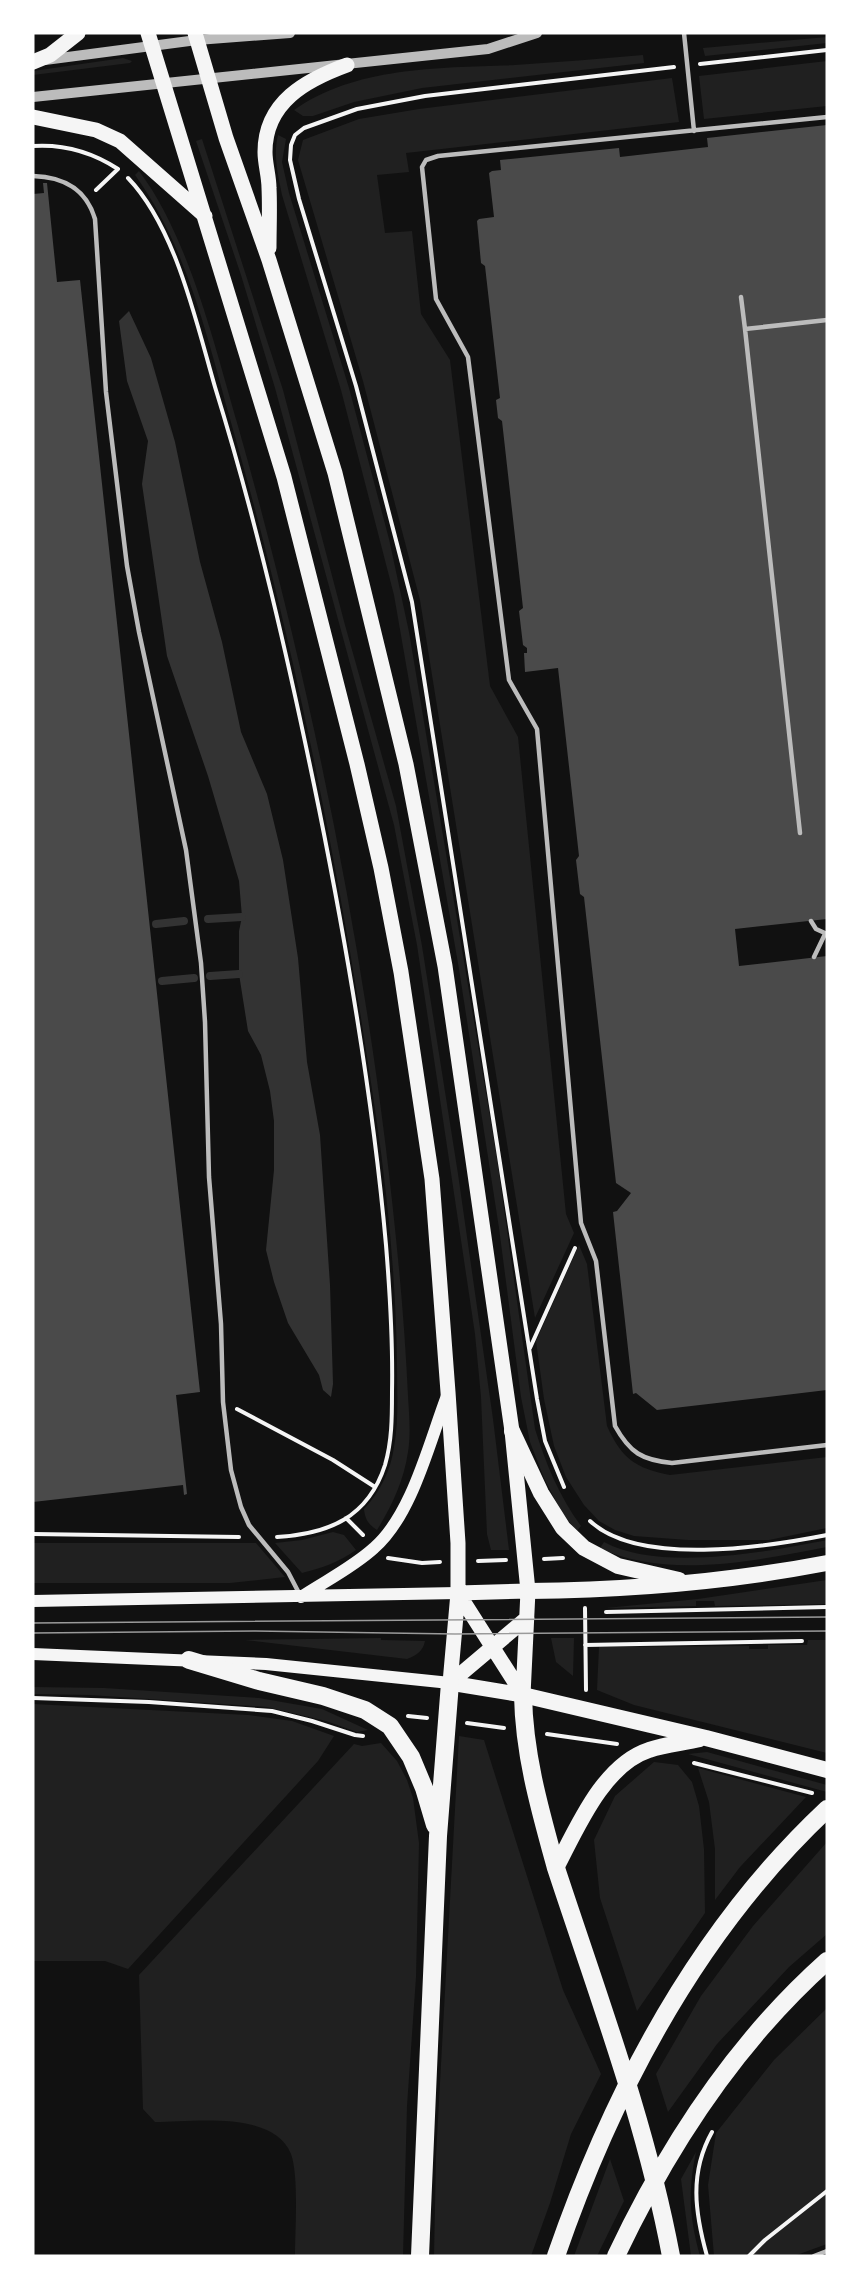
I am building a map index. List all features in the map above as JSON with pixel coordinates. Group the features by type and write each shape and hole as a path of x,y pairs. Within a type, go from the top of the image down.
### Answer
{"highway":[{"path":"512,1431 541,1493 562,1528 584,1548 618,1566 694,1584"},
{"path":"528,1592 694,1584 827,1563"},
{"path":"189,1660 259,1681 323,1696 365,1710 390,1726 411,1757 424,1788 438,1836"},
{"path":"420,2256 438,1836 450,1683"},
{"path":"671,2256 663,2210 643,2132 556,1868 527,1752 523,1695 706,1738 827,1770"},
{"path":"556,1868 594,1795 621,1766 648,1750 706,1738"},
{"path":"555,2256 602,2134 644,2051 686,1981 727,1920 771,1868 827,1809"},
{"path":"616,2256 670,2152 702,2103 734,2060 772,2016 827,1961"}],"main road":[{"path":"33,62 50,55 78,33"},
{"path":"196,36 226,138 268,260 335,473 406,764 445,966 512,1431 528,1592 523,1695"},
{"path":"150,39 284,477 381,868 400,972 432,1179 448,1392 458,1543 458,1593 450,1683"},
{"path":"268,260 269,187 265,154 266,136 274,114 300,87 318,76 347,65"},
{"path":"33,117 96,130 120,141 206,216"},
{"path":"301,1597 355,1563 375,1547 393,1527 409,1499 448,1392"},
{"path":"33,1601 528,1592"},
{"path":"458,1593 523,1695"},
{"path":"450,1683 527,1618"},
{"path":"33,1654 266,1664 450,1683 523,1695"}],"street":[{"path":"33,62 150,39 290,33"},
{"path":"33,97 488,49 537,33"}],"lane":[{"path":"684,33 694,131"},
{"path":"827,117 438,156 426,160 422,167 436,298 468,357 509,680 537,729 581,1223 596,1261 615,1426 623,1440 636,1454 653,1461 672,1463 827,1445"},
{"path":"33,176 68,182 87,199 94,219 106,392 127,566 186,850 201,963 209,1176 221,1324 224,1402 234,1482 249,1525 288,1572 301,1597"},
{"path":"741,297 800,833"},
{"path":"745,329 827,320"},
{"path":"811,921 816,929 826,934 814,957"},
{"path":"814,2256 827,2251"}],"path":[{"path":"304,128 357,110 425,96 827,50"},
{"path":"33,146 72,148 99,157 118,169 140,191 166,237 215,386 273,596 338,902 381,1186 392,1316 392,1427 384,1468 375,1487 362,1504 332,1528 295,1536 260,1538 33,1534"},
{"path":"87,199 118,169"},
{"path":"530,1348 577,1242 581,1223"},
{"path":"224,1402 323,1455 375,1487"},
{"path":"597,1528 620,1541 684,1549 730,1549 789,1542 827,1534"},
{"path":"584,1591 586,1739 648,1750"},
{"path":"585,1612 827,1607"},
{"path":"585,1644 802,1641"},
{"path":"689,1761 816,1794"},
{"path":"707,2256 698,2222 695,2194 698,2167 706,2144 717,2124"},
{"path":"749,2256 765,2240 827,2191"}],"shaded area":[{"path":"827,37 827,43 705,56 703,48"},
{"path":"643,55 644,63 422,88 354,102 313,116 303,116 294,110 344,85 400,72"},
{"path":"123,58 132,61 33,75 33,71"},
{"path":"827,61 827,106 704,119 699,76"},
{"path":"672,78 679,122 406,153 409,172 377,175 385,233 412,231 421,314 450,360 490,686 518,737 566,1214 574,1233 535,1318 420,600 363,381 298,160 303,140 359,119 419,109"},
{"path":"278,135 286,139 282,162 289,193 349,388 389,539 409,632 497,1159 535,1429 554,1479 581,1526 577,1531 562,1513 544,1478 530,1442 521,1397 499,1228 459,969 394,595 341,390 282,195 276,158"},
{"path":"202,139 283,390 396,806 422,946 458,1174 509,1550 491,1550 487,1534 481,1397 475,1334 417,945 394,825 275,388 241,275 196,141"},
{"path":"139,171 157,198 186,260 210,328 238,426 292,633 316,738 357,951 388,1163 402,1301 410,1424 404,1473 377,1530 371,1526 364,1509 380,1488 393,1456 396,1437 396,1333 391,1240 363,1029 333,855 277,596 205,328 183,264 169,233 135,175"},
{"path":"129,311 151,358 175,442 200,562 222,642 241,732 267,794 283,860 298,958 307,1062 320,1135 330,1285 333,1384 331,1397 323,1390 319,1375 288,1323 266,1250 274,1170 274,1121 270,1091 261,1055 248,1031 239,974 239,931 242,917 239,881 208,776 167,656 142,484 148,441 127,381 119,321"},
{"path":"579,1245 587,1264 607,1426 624,1454 639,1465 670,1475 827,1457 827,1528 769,1540 688,1540 634,1536 615,1530 599,1521 584,1505 566,1477 554,1446 544,1399 536,1341"},
{"path":"333,1532 344,1535 356,1550 330,1564 302,1573 275,1543 302,1540"},
{"path":"827,1540 827,1547 772,1557 712,1564 654,1563 626,1558 600,1548 604,1542 627,1551 653,1556 714,1557 775,1550"},
{"path":"33,1543 256,1543 285,1577 230,1583 33,1583"},
{"path":"827,1580 827,1604 715,1606 714,1601 696,1601 696,1606 606,1608 698,1599"},
{"path":"381,1638 381,1640 425,1641 419,1652 407,1659 245,1640"},
{"path":"551,1638 574,1638 573,1676 556,1662"},
{"path":"808,1640 827,1640 827,1753 634,1705 597,1690 599,1647 749,1646 749,1649 768,1649 768,1645 807,1645"},
{"path":"33,1687 104,1688 259,1698 322,1709 368,1730 357,1732 326,1721 267,1707 90,1695 33,1694"},
{"path":"33,1704 248,1715 292,1721 334,1736 318,1761 128,1969 105,1961 33,1961"},
{"path":"459,1736 484,1740 563,1990 601,2074 571,2134 531,2256 434,2256 436,2156"},
{"path":"381,1743 397,1761 407,1780 413,1798 419,1843 416,1977 407,2106 403,2256 295,2256 295,2176 291,2154 282,2140 268,2130 231,2122 155,2122 143,2109 139,1975 354,1744 362,1746"},
{"path":"707,1752 827,1785 827,1792 688,1754"},
{"path":"654,1762 678,1765 692,1782 699,1806 704,1849 705,1913 637,2011 600,1898 594,1840 615,1796"},
{"path":"698,1768 806,1797 740,1867 715,1900 715,1849 709,1802"},
{"path":"827,1842 827,1934 789,1967 717,2044 668,2112 656,2074 701,1996 753,1926"},
{"path":"827,2008 827,2244 794,2256 714,2256 708,2185 716,2133 774,2060"},
{"path":"696,2152 691,2204 700,2256 691,2256 681,2179"},
{"path":"610,2159 624,2201 597,2256 574,2256"}],"building":[{"path":"827,125 827,919 735,929 739,966 827,956 827,1390 657,1410 636,1393 633,1394 613,1212 617,1211 631,1193 616,1183 584,897 580,894 576,860 579,856 558,668 525,672 524,653 527,653 527,648 523,645 519,611 523,608 502,421 498,418 496,400 500,398 485,266 481,263 477,221 494,217 489,173 501,170 500,160 619,148 620,157 708,147 707,138"},
{"path":"43,183 47,183 57,282 80,280 200,1392 176,1395 187,1494 184,1495 183,1485 33,1502 33,194 44,193"}],"waterway":[{"path":"208,919 242,917"},
{"path":"156,924 184,921"},
{"path":"210,976 239,974"},
{"path":"162,981 194,978"}],"tram line":[{"path":"33,1623 827,1617"},
{"path":"33,1633 255,1631 455,1634 827,1631"}]}
